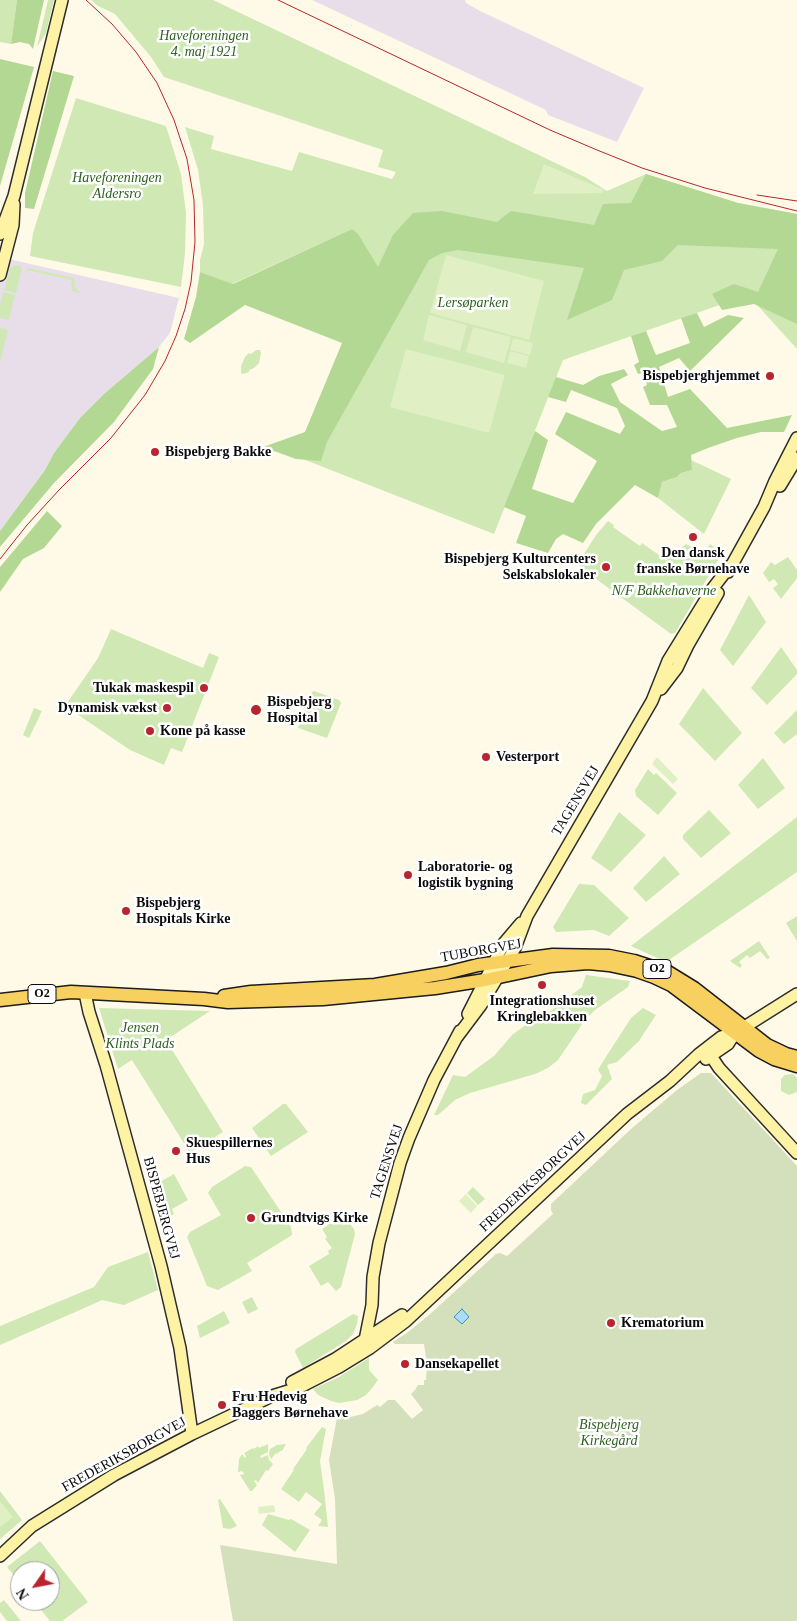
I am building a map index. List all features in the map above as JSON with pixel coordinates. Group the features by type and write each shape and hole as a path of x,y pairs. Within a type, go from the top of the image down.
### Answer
{"main road":[{"name":"TUBORGVEJ","path":"507,961 553,955 609,956 634,961 668,972 694,988 740,1030"},
{"path":"491,973 507,961"},
{"name":"TUBORGVEJ","path":"0,1000 85,992 228,1002 323,999 435,988 491,973 570,964 602,964 623,967 654,977 671,985 740,1030"},
{"name":"TUBORGVEJ","path":"204,999 251,992 375,985 446,973 467,967 491,973"},
{"name":"O2","path":"740,1030 786,1054 797,1057"},
{"name":"O2","path":"740,1030 759,1052 774,1060 797,1066"}],"street":[{"path":"0,234 14,196 62,0"},
{"path":"0,275 13,225 14,196"},
{"name":"TAGENSVEJ","path":"507,961 515,948 527,916 652,700 668,661 713,588 730,566 764,507 797,438"},
{"name":"TAGENSVEJ","path":"764,507 782,484 797,458"},
{"name":"TAGENSVEJ","path":"365,1340 372,1305 379,1244 400,1163 409,1138 430,1088 457,1037 481,1005 491,973 504,943 527,916"},
{"name":"BISPEBJERGVEJ","path":"85,992 161,1266 180,1348 192,1434"},
{"name":"FREDERIKSBORGVEJ","path":"0,1556 32,1526 114,1475 192,1434 272,1396 298,1388 381,1340 406,1320 628,1114 670,1081 700,1054 721,1037 740,1030 797,994"},
{"name":"FREDERIKSBORGVEJ","path":"670,1081 728,1044 740,1030"},
{"path":"711,1056 719,1068 797,1153"},
{"name":"TAGENSVEJ","path":"372,1305 378,1331"},
{"name":"FREDERIKSBORGVEJ","path":"272,1396 295,1380 335,1359 401,1315 418,1308"},
{"path":"349,1360 368,1346 378,1331"}],"shaded area":[{"path":"312,0 465,0 466,3 480,11 644,88 617,142 548,115 546,110"},
{"path":"0,257 179,298 170,333 159,347 104,394 80,418 0,531"}],"green space":[{"path":"0,0 17,0 11,44 0,42"},
{"path":"17,0 44,0 33,49 29,44 20,42 11,44"},
{"path":"48,0 54,0 46,33 37,47"},
{"name":"Lersøparken","path":"91,0 213,0 585,177 607,191 646,174 738,203 797,214 797,349 748,295 563,360 494,534 295,456 368,284 352,229 232,284 200,272 200,260 204,244 203,205 198,170 185,127 214,136 211,149 292,171 299,152 392,179 396,172 378,167 383,150 164,77 151,57 115,14 98,6"},
{"path":"0,59 34,67 0,186"},
{"path":"53,71 74,76 34,209 25,208 25,193"},
{"name":"Haveforeningen Aldersro","path":"76,98 166,126 181,174 186,213 185,253 181,287 30,256 33,233"},
{"path":"544,164 604,190 602,193 533,194"},
{"path":"646,174 738,203 797,214 797,324 754,304 722,310 712,294 734,284 758,292 778,249 678,245 662,261 624,270 612,300 567,320 584,268 458,250 442,253 429,260 327,442 321,461 296,459 263,447 305,432 342,343 245,305 190,343 184,339 196,297 200,272 233,284 352,229 358,234 378,267 393,235 413,213 442,211 497,222 511,211 594,225 603,204 631,203"},
{"path":"446,255 544,281 529,340 430,313"},
{"path":"17,265 22,267 16,293 4,290 11,267"},
{"path":"28,268 74,278 75,288 80,293 71,291 73,288 71,285 72,280 27,270"},
{"path":"3,292 15,295 9,320 0,318 0,304"},
{"path":"697,313 704,327 728,315 744,318 690,371 679,358 659,367 668,397 690,389 727,428 792,415 784,432 761,432 737,438 691,455 692,470 662,482 658,498 635,485 596,524 583,543 563,534 556,539 548,553 516,543 526,516 504,507 535,431 548,440 532,489 573,503 597,461 555,434 566,412 620,434 625,426 617,408 571,390 566,402 548,397 556,377 583,385 599,376 624,369 628,375 611,384 620,402 662,431 677,427 667,405 650,405 643,387 647,385 642,373 638,374 634,365 639,362 631,336 646,331 656,355 690,343 681,318"},
{"path":"429,315 467,325 460,351 423,340"},
{"path":"0,327 8,330 0,363"},
{"path":"473,327 511,337 504,363 466,352"},
{"path":"513,338 533,343 530,355 510,350"},
{"path":"159,347 153,369 114,422 54,483 0,547 0,531 80,418 104,394"},
{"path":"406,349 505,375 489,433 390,407"},
{"path":"256,350 260,350 261,353 259,363 249,372 241,373 241,366 245,357"},
{"path":"510,351 529,356 526,368 507,363"},
{"path":"691,460 731,479 704,534 658,498 662,482 692,470"},
{"path":"47,511 62,526 44,548 23,559 0,592 0,567"},
{"name":"N/F Bakkehaverne","path":"608,521 614,525 613,527 640,546 642,543 666,560 686,544 703,554 710,544 722,553 675,633 671,634 580,567 579,562 596,535"},
{"path":"788,557 797,570 797,578 781,599 773,588 778,584 774,579 769,582 763,573 771,562 775,565"},
{"path":"749,595 766,622 733,666 720,650"},
{"path":"111,629 203,668 209,653 219,657 182,752 171,748 164,765 130,750 65,706 98,658"},
{"path":"781,647 797,670 797,674 767,705 751,688"},
{"path":"703,688 742,733 715,761 679,724"},
{"path":"314,691 339,700 341,703 327,738 298,728"},
{"path":"34,708 42,711 29,738 23,735"},
{"path":"797,710 797,734 784,744 774,733"},
{"path":"657,757 678,779 673,784 652,764"},
{"path":"763,758 785,788 758,809 738,785"},
{"path":"648,769 654,775 656,773 677,793 658,815 636,796 635,790"},
{"path":"709,810 731,833 701,858 683,839 683,835"},
{"path":"619,812 646,835 611,872 591,858"},
{"path":"797,817 797,872 666,962 631,946"},
{"path":"664,856 680,874 646,902 633,888"},
{"path":"579,884 594,885 629,918 609,936 594,930 556,932 553,927"},
{"path":"797,916 797,941 786,923"},
{"path":"759,941 770,958 767,959 760,951 750,958 747,955 739,962 742,965 740,968 730,961"},
{"path":"586,975 630,981 628,987 595,1010 585,1020 558,1060 548,1068 535,1074 470,1093 455,1100 438,1115 434,1115 453,1075 465,1077 494,1056 512,1035 538,1016 551,1011 582,987"},
{"name":"Jensen Klints Plads","path":"99,1008 210,1011 166,1040 223,1132 190,1153 132,1060 118,1069"},
{"path":"643,1008 656,1015 639,1041 617,1062 607,1065 612,1079 586,1105 581,1103 583,1094 595,1090 602,1076 598,1070 602,1063 631,1018"},
{"name":"Bispebjerg Kirkegård","path":"701,1073 711,1073 797,1166 797,1621 233,1621 220,1545 337,1564 335,1499 329,1460 337,1418 363,1414 377,1405 380,1407 388,1400 395,1400 412,1419 423,1410 411,1394 418,1385 424,1385 424,1380 426,1380 427,1364 424,1344 395,1344 393,1342 429,1315 496,1254 500,1253 507,1256 553,1214 551,1204 631,1129 677,1090"},
{"path":"793,1074 797,1078 797,1092 789,1095 781,1091 781,1079 785,1075"},
{"path":"283,1104 286,1104 308,1132 271,1156 252,1128"},
{"path":"245,1166 251,1167 291,1227 292,1235 247,1263 252,1271 218,1290 207,1286 187,1237 190,1232 221,1215 208,1193 212,1187"},
{"path":"174,1174 188,1200 172,1209 174,1214 160,1221 151,1187"},
{"path":"473,1187 485,1199 478,1205 467,1193"},
{"path":"466,1194 477,1206 471,1213 459,1201"},
{"path":"341,1216 354,1229 355,1234 341,1287 336,1291 328,1282 321,1286 309,1266 329,1254 328,1251 332,1248 325,1239 327,1237 322,1229"},
{"path":"148,1252 158,1290 124,1305 102,1300 0,1345 0,1326 94,1287 108,1267"},
{"path":"252,1297 258,1309 248,1314 242,1302"},
{"path":"224,1311 230,1323 200,1338 197,1326"},
{"path":"353,1314 358,1316 353,1334 346,1341 303,1368 295,1352 296,1349"},
{"path":"369,1358 369,1370 378,1380 366,1395 357,1400 339,1403 331,1401 318,1395 313,1389 339,1377"},
{"path":"322,1427 326,1429 320,1461 328,1527 318,1526 322,1520 314,1514 322,1504 306,1492 299,1502 281,1489 306,1448"},
{"path":"268,1444 268,1452 260,1456 261,1458 268,1455 269,1460 273,1464 268,1471 266,1470 258,1483 256,1480 254,1481 257,1485 250,1491 240,1475 244,1474 243,1472 238,1472 239,1459 242,1454 245,1458 244,1453 253,1448 258,1446 259,1448"},
{"path":"286,1444 282,1451 276,1453 271,1459 270,1449 277,1445"},
{"path":"0,1491 22,1520 0,1539"},
{"path":"220,1499 237,1526 230,1529 223,1528 218,1500"},
{"path":"0,1501 13,1517 0,1527"},
{"path":"274,1505 275,1512 259,1514 258,1507"},
{"path":"268,1514 291,1519 310,1530 295,1552 262,1525"},
{"path":"40,1541 56,1561 15,1561"},
{"path":"60,1566 88,1602 62,1621 50,1621 42,1611 60,1611"},
{"path":"4,1600 10,1607 10,1611 13,1611 21,1621 7,1621 0,1612 0,1603"}],"water":[{"path":"462,1309 469,1317 462,1324 454,1317"}],"tram line":[{"path":"0,559 27,525 59,490 111,438 145,395 165,361 176,336 191,282 195,242 194,200 187,159 174,120 157,83 136,52 112,24 86,0"},
{"path":"278,0 550,130 597,150 642,168 705,188 797,211"},
{"path":"757,195 797,201"}],"place":[{"name":"Bispebjerghjemmet","path":"770,376"},
{"name":"Bispebjerg Bakke","path":"155,452"},
{"name":"Den dansk franske Børnehave","path":"693,537"},
{"name":"Bispebjerg Kulturcenters Selskabslokaler","path":"606,567"},
{"name":"Tukak maskespil","path":"204,688"},
{"name":"Dynamisk vækst","path":"167,708"},
{"name":"Bispebjerg Hospital","path":"256,710"},
{"name":"Kone på kasse","path":"150,731"},
{"name":"Vesterport","path":"486,757"},
{"name":"Laboratorie- og logistik bygning","path":"408,875"},
{"name":"Bispebjerg Hospitals Kirke","path":"126,911"},
{"name":"Integrationshuset Kringlebakken","path":"542,985"},
{"name":"Skuespillernes Hus","path":"176,1151"},
{"name":"Grundtvigs Kirke","path":"251,1218"},
{"name":"Krematorium","path":"611,1323"},
{"name":"Dansekapellet","path":"405,1364"},
{"name":"Fru Hedevig Baggers Børnehave","path":"222,1405"}],"park label":[{"name":"Haveforeningen 4. maj 1921","path":"204,44"}]}
